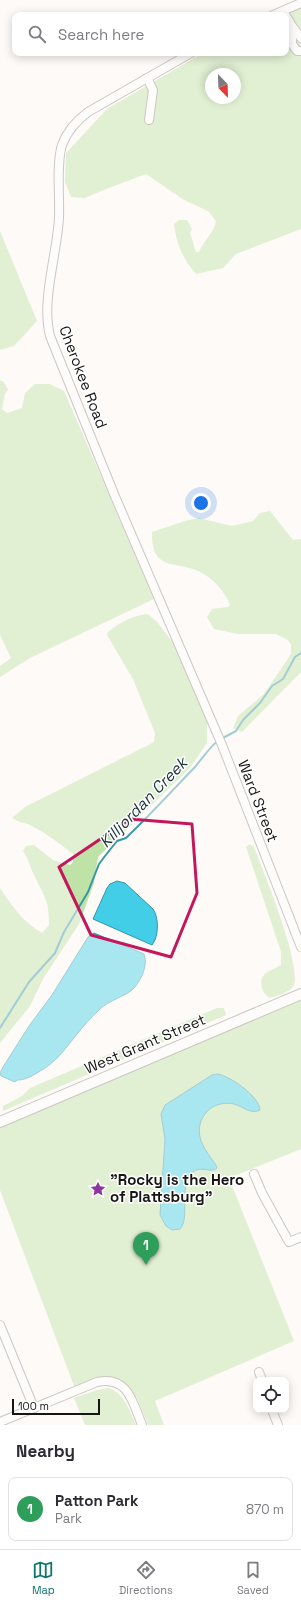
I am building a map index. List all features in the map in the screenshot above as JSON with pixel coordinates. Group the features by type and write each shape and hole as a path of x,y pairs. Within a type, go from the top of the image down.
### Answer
{"main road":[{"name":"West Grant Street","path":"0,1122 301,994"}],"street":[{"path":"288,12 301,3"},
{"path":"289,21 301,38"},
{"path":"292,26 293,47 296,51 301,51"},
{"name":"Cherokee Road","path":"186,56 88,112 73,125 65,139 60,153 58,224 47,319 50,336 114,494 188,665"},
{"path":"147,78 153,90 149,120"},
{"name":"Ward Street","path":"188,665 222,745 301,948"},
{"path":"254,1174 262,1193 289,1242 301,1237"},
{"path":"0,1325 34,1408"},
{"path":"0,1422 98,1382 109,1381 122,1386 131,1397 142,1425"},
{"path":"273,1413 278,1425"}],"highlighted area":[{"path":"130,819 192,824 197,893 171,957 91,935 59,867"}],"green space":[{"path":"301,8 301,229 236,254 223,268 196,274 181,251 174,224 179,220 187,220 192,229 190,233 196,252 199,252 213,229 216,221 208,211 184,200 146,174 85,198 71,197 65,182 66,153 107,109 198,56 289,56 289,12"},
{"path":"0,231 37,321 14,346 0,350"},
{"path":"0,380 4,382 8,390 5,394 2,409 7,413 22,408 25,393 35,384 50,384 64,391 154,599 30,658 0,677 0,666 11,658 0,635"},
{"path":"270,511 293,540 301,539 301,672 242,732 233,728 238,716 264,694 291,654 291,645 288,640 276,634 238,634 214,629 207,617 212,609 228,607 230,605 226,596 215,583 202,573 161,560 156,554 153,545 152,532 199,518 232,526 253,521 260,513"},
{"path":"148,614 157,622 175,645 207,719 207,743 190,768 98,857 94,883 79,924 43,979 30,1006 0,1043 0,888 24,919 42,933 49,925 47,904 23,851 26,846 34,845 53,860 70,865 73,862 73,854 43,832 12,818 25,807 154,742 155,733 133,679 107,635 108,632 126,620"},
{"path":"250,844 254,847 273,896 287,938 295,974 294,985 290,990 270,998 263,990 261,983 263,976 266,973 281,965 281,952 246,847"},
{"path":"301,994 301,1149 229,1178 294,1341 155,1401 164,1425 148,1425 137,1398 131,1397 112,1381 76,1391 0,1190 0,1122"},
{"path":"217,1008 224,1008 226,1015 3,1111 3,1106 22,1096 30,1088"},
{"path":"109,1388 123,1398 136,1425 85,1425 74,1398 97,1390"}],"water":[{"path":"117,881 125,883 153,909 157,922 157,932 152,945 93,919 107,888 110,884"},
{"path":"94,933 144,954 145,967 138,983 132,990 107,1003 99,1010 60,1055 44,1069 30,1077 17,1080 15,1082 1,1076 0,1073 3,1067 29,1026 52,995 88,937"},
{"path":"217,1074 236,1082 250,1093 259,1105 260,1110 247,1110 234,1104 224,1103 214,1106 204,1116 201,1121 199,1133 200,1139 217,1168 215,1170 199,1169 193,1172 188,1179 186,1186 183,1224 180,1229 172,1230 166,1226 160,1215 165,1139 161,1114 165,1105 212,1075"}],"waterway":[{"name":"Killjordan Creek","path":"221,739 236,731 243,720 260,703 272,686 283,679 295,657 301,653"},
{"name":"Killjordan Creek","path":"0,1028 29,982 55,953 64,932 88,892 99,864 105,856 117,841 126,838 143,821 218,741"}],"place":[{"name":"\"Rocky is the Hero of Plattsburg\"","path":"98,1189"},
{"name":"Patton Park","path":"146,1265"}]}
